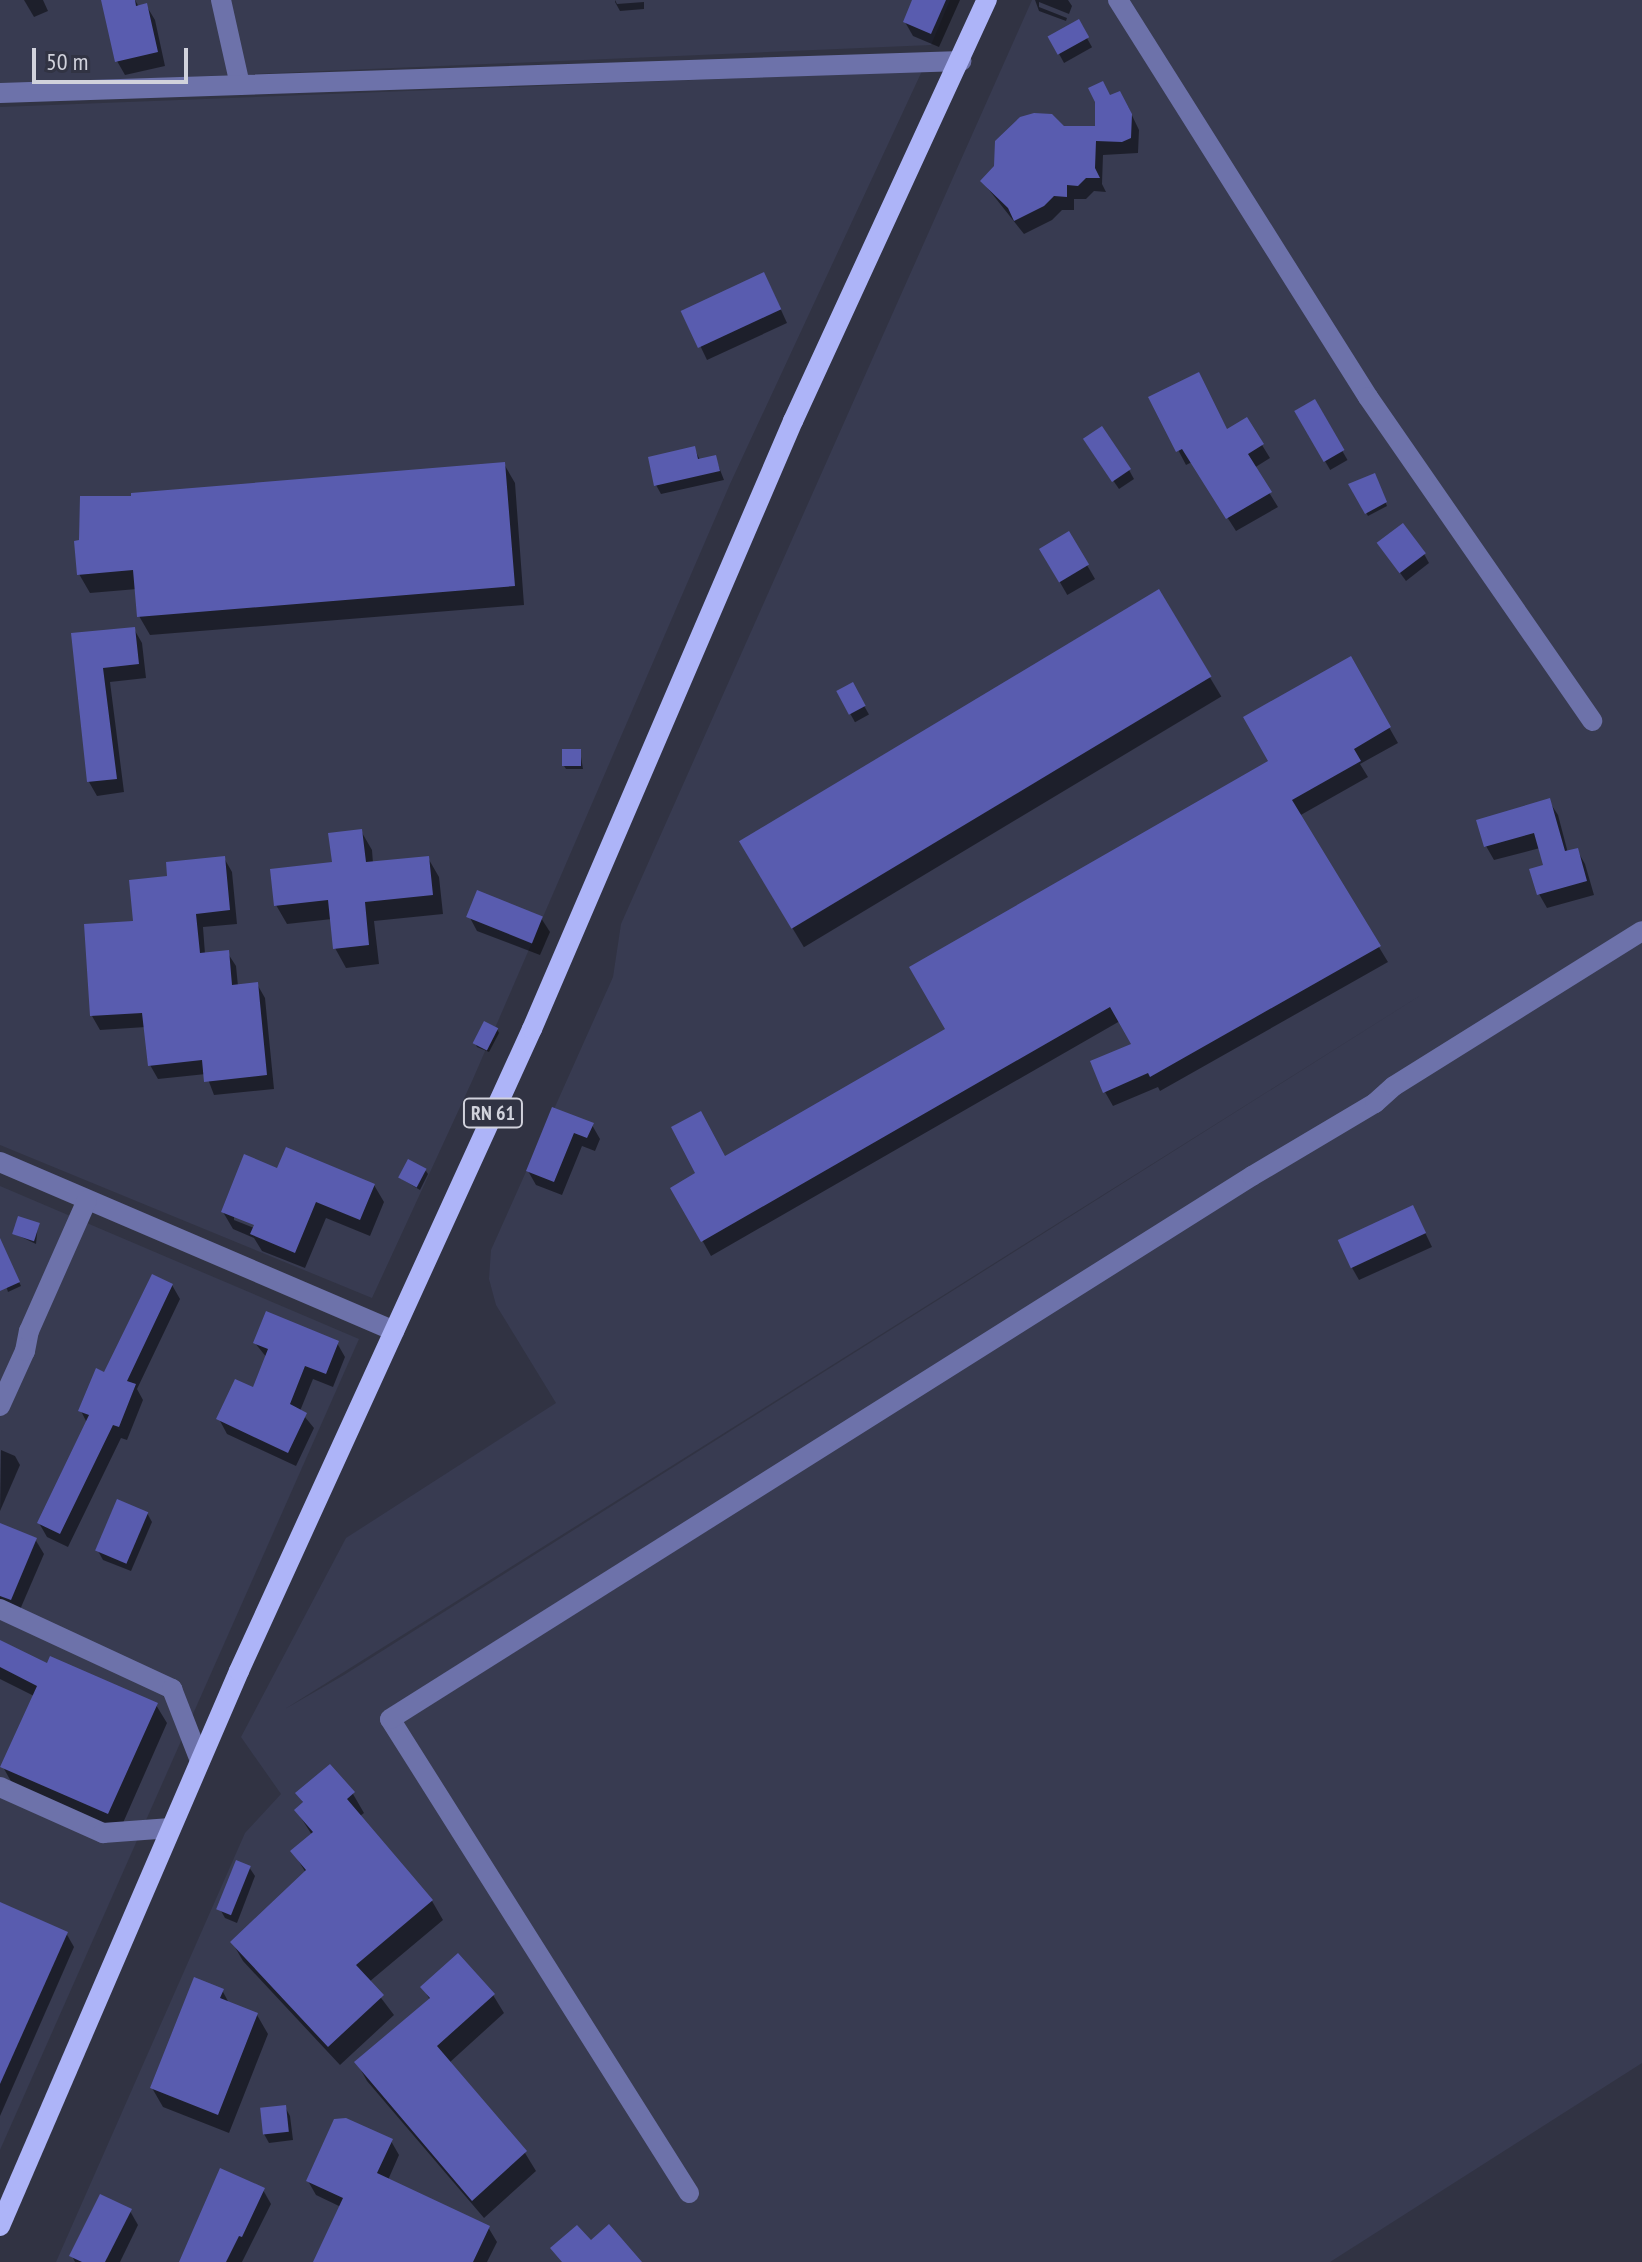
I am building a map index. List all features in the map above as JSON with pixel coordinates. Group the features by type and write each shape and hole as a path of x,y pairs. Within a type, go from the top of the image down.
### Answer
{"main road":[{"name":"RN 61","path":"0,2226 200,1761 532,1029 793,421 987,0"}],"street":[{"path":"221,0 240,85"},
{"path":"1118,0 1368,397 1592,721"},
{"path":"0,93 961,61"},
{"path":"689,2193 390,1719 1252,1176 1375,1103 1394,1086 1642,931"},
{"path":"0,1162 394,1331"},
{"path":"0,1406 25,1351 29,1331 87,1200"},
{"path":"0,1609 172,1689 200,1761"},
{"path":"0,1787 103,1833 171,1828"}],"shaded area":[{"path":"0,0 950,0 931,45 0,85"},
{"path":"1032,0 1642,0 1642,2063 1330,2262 56,2262 245,1833 281,1794 241,1737 346,1538 556,1403 496,1305 489,1279 491,1250 613,977 621,924","holes":["1429,990 344,1675 285,1709"]},
{"path":"922,71 730,484 473,1079 372,1298 0,1145 0,107"},
{"path":"0,1186 359,1339 0,2150"}],"building":[{"path":"101,0 135,0 136,6 147,3 158,52 115,62"},
{"path":"912,0 946,0 931,34 903,22"},
{"path":"1079,19 1089,37 1058,55 1048,36"},
{"path":"1103,81 1110,95 1120,91 1132,114 1131,138 1122,142 1096,141 1095,168 1100,178 1086,178 1078,186 1067,185 1067,197 1054,196 1044,206 1014,221 1008,208 980,181 994,166 995,141 1020,117 1034,113 1052,114 1064,126 1095,126 1095,102 1088,88"},
{"path":"764,272 781,309 698,348 681,311"},
{"path":"1199,372 1227,429 1247,417 1264,444 1248,454 1272,492 1226,519 1182,449 1176,452 1148,397"},
{"path":"1315,399 1344,450 1324,462 1294,411"},
{"path":"1102,426 1131,469 1112,482 1083,439"},
{"path":"695,446 698,459 716,455 720,471 654,486 648,457"},
{"path":"505,462 515,586 137,617 133,570 77,575 74,541 79,540 80,496 131,496 131,493"},
{"path":"1375,473 1387,502 1365,514 1348,484"},
{"path":"1403,523 1426,553 1400,573 1377,543"},
{"path":"1069,531 1089,564 1059,582 1039,549"},
{"path":"1159,589 1212,676 792,929 739,841"},
{"path":"135,627 139,664 103,668 117,779 87,782 71,633"},
{"path":"1351,656 1391,727 1354,749 1361,761 1292,800 1381,946 1150,1077 1148,1073 1103,1093 1090,1061 1131,1044 1110,1007 701,1242 670,1188 695,1173 671,1127 701,1111 725,1156 945,1029 909,967 1268,761 1243,717"},
{"path":"853,682 866,706 849,715 836,691"},
{"path":"562,749 581,749 581,766 562,766"},
{"path":"1550,798 1565,851 1578,848 1587,881 1537,895 1529,869 1543,865 1534,833 1484,847 1476,820"},
{"path":"362,829 366,862 429,856 433,895 365,902 369,945 333,949 328,900 274,906 270,869 332,862 328,833"},
{"path":"225,856 230,910 196,914 200,953 229,950 232,985 258,982 267,1075 204,1082 202,1060 148,1066 142,1013 90,1016 84,924 133,921 129,880 167,876 166,862"},
{"path":"477,890 543,917 532,943 466,917"},
{"path":"484,1021 498,1028 487,1051 473,1043"},
{"path":"552,1107 594,1123 587,1138 574,1133 554,1182 526,1171"},
{"path":"286,1147 375,1184 360,1220 316,1202 295,1253 250,1234 254,1225 221,1212 244,1154 277,1168"},
{"path":"408,1159 427,1169 417,1187 398,1178"},
{"path":"1413,1205 1426,1233 1351,1268 1338,1240"},
{"path":"18,1216 40,1223 34,1241 12,1234"},
{"path":"0,1238 20,1282 0,1291"},
{"path":"152,1274 173,1284 127,1381 136,1384 119,1427 113,1425 60,1534 37,1523 89,1415 78,1411 96,1368 104,1372"},
{"path":"266,1311 339,1341 326,1374 305,1366 290,1404 307,1413 288,1453 216,1419 235,1379 253,1387 268,1349 253,1343"},
{"path":"117,1499 148,1512 126,1564 95,1551"},
{"path":"0,1523 37,1538 11,1600 0,1596"},
{"path":"0,1640 47,1663 50,1656 158,1703 108,1814 0,1767 37,1686 0,1667"},
{"path":"330,1764 355,1792 347,1799 433,1900 356,1965 384,1995 328,2047 230,1942 306,1870 290,1851 313,1832 294,1810 303,1802 295,1793"},
{"path":"236,1860 251,1866 231,1915 216,1909"},
{"path":"0,1902 68,1932 0,2084"},
{"path":"458,1953 495,1994 437,2046 527,2151 472,2201 354,2062 430,1998 420,1987"},
{"path":"194,1977 224,1989 220,1998 258,2013 218,2115 150,2088"},
{"path":"286,2105 289,2132 263,2135 260,2108"},
{"path":"346,2118 393,2139 377,2173 490,2226 473,2262 313,2262 343,2198 306,2181 334,2119"},
{"path":"220,2168 265,2188 242,2237 239,2236 226,2262 179,2262"},
{"path":"100,2194 132,2209 105,2262 82,2262 69,2256"},
{"path":"609,2224 642,2262 562,2262 550,2248 577,2225 591,2240"}]}
